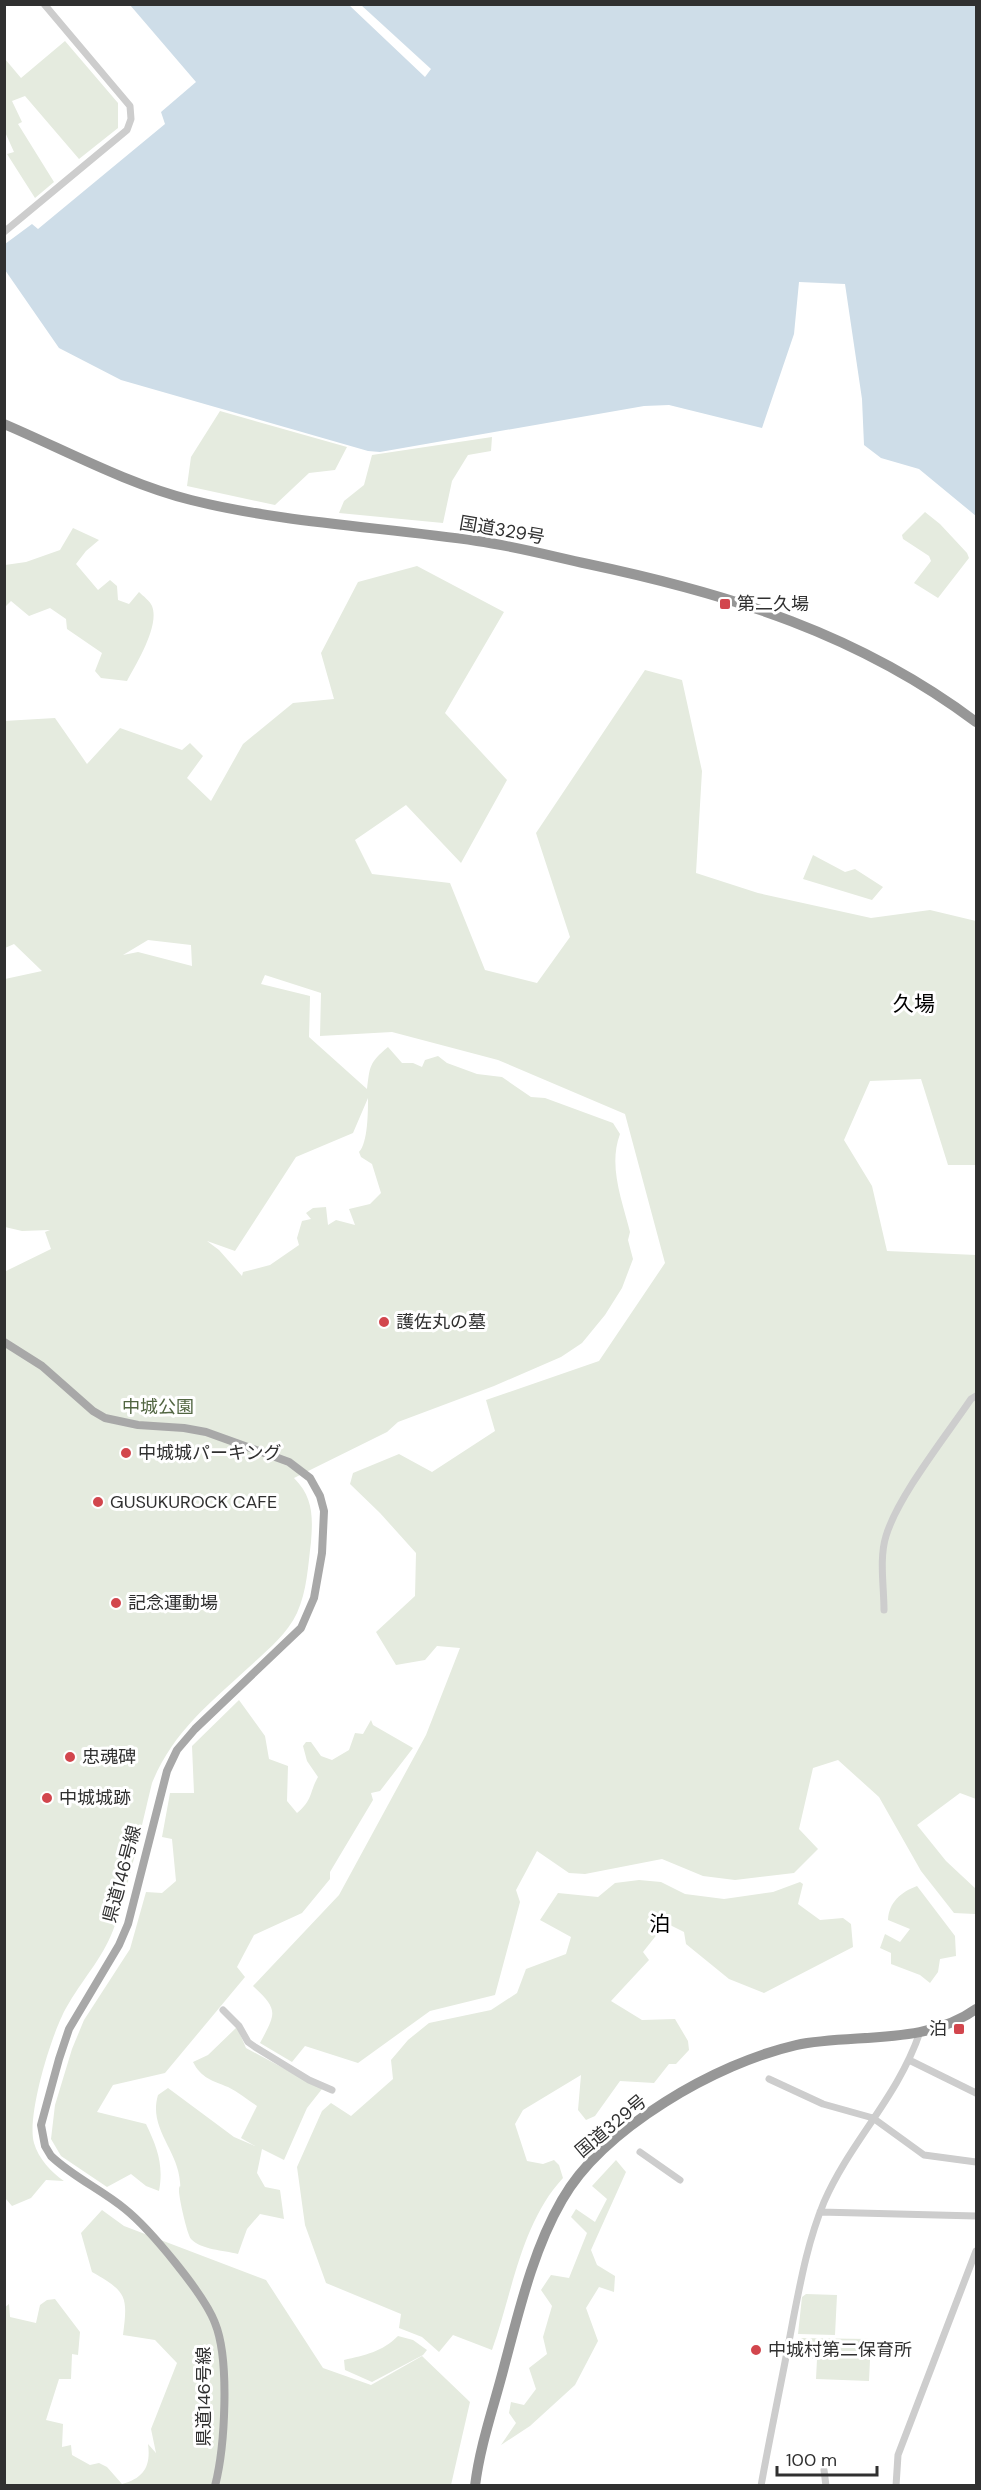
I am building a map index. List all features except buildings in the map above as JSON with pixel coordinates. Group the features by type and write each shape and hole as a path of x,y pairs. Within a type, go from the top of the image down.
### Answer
{"highway":[{"name":"国道329号","path":"4,424 148,486 193,500 250,512 489,543 714,593 810,627 864,652 895,668 976,722"},
{"name":"国道329号","path":"475,2486 506,2359 536,2260 563,2198 594,2159 662,2105 715,2074 747,2059 797,2045 920,2032 962,2019 976,2010"}],"main road":[{"name":"県道146号線","path":"4,1341 42,1366 93,1411 105,1418 138,1425 206,1432 278,1457 294,1464 310,1478 322,1503 324,1520 322,1553 311,1608 293,1637 195,1729 177,1750 160,1792 128,1924 119,1945 69,2029 41,2125 45,2146 51,2156 140,2223 206,2305 216,2323 223,2365 223,2422 219,2470 215,2486"}],"street":[{"path":"6,228 127,130 131,119 130,106 44,4"},
{"path":"884,1610 886,1536 899,1508 924,1469 971,1399 976,1396"},
{"path":"223,2010 239,2026 248,2042 255,2048 309,2080 332,2090"},
{"path":"761,2486 798,2283 820,2212 846,2163 875,2120 909,2060 920,2032"},
{"path":"909,2060 976,2094"},
{"path":"769,2079 823,2104 875,2120 924,2155 976,2162"},
{"path":"640,2152 680,2180"},
{"path":"820,2212 976,2216"},
{"path":"896,2486 898,2455 976,2251"},
{"path":"824,2470 826,2486"}],"green space":[{"path":"65,41 118,103 118,128 79,159 25,96 12,101 22,122 18,124 54,182 35,198 7,154 14,152 5,132 5,59 21,78"},
{"path":"220,411 347,447 335,470 309,473 275,505 187,486 191,457"},
{"path":"492,437 491,451 468,455 452,481 443,523 339,513 344,501 364,485 372,455"},
{"path":"925,512 940,524 969,558 938,598 914,583 931,561 929,556 903,539 902,535"},
{"path":"73,528 99,540 76,564 98,590 110,580 117,586 118,600 129,604 139,592 152,606 154,614 150,634 127,681 101,678 95,671 102,653 67,629 66,619 50,608 29,616 11,601 5,607 5,565 26,562 60,550"},
{"name":"中城公園","path":"417,566 504,612 445,713 507,780 461,863 406,805 355,840 372,874 450,883 485,970 537,983 570,937 536,833 645,670 682,680 702,771 696,873 758,893 871,918 930,910 976,921 976,1165 948,1165 921,1079 870,1081 844,1140 872,1186 887,1251 976,1255 976,1799 960,1793 917,1825 946,1861 976,1889 976,1911 975,1914 954,1913 921,1871 879,1797 838,1760 813,1768 799,1829 818,1849 794,1873 735,1880 703,1876 662,1859 585,1874 569,1873 537,1851 516,1890 520,1902 495,1995 430,2011 358,2063 305,2046 292,2062 260,2043 272,2018 272,2012 267,2001 253,1986 339,1895 426,1735 460,1648 437,1646 425,1660 396,1665 376,1632 415,1596 416,1553 350,1484 353,1473 399,1454 432,1472 495,1431 486,1400 599,1361 665,1263 625,1114 498,1060 392,1032 320,1036 321,993 265,975 261,984 310,996 309,1037 367,1089 372,1065 388,1047 402,1063 413,1063 422,1067 425,1060 438,1056 447,1063 477,1074 502,1077 531,1097 545,1098 613,1123 620,1134 615,1158 616,1171 630,1232 628,1240 633,1259 622,1288 605,1315 582,1343 561,1357 494,1386 398,1422 387,1432 294,1478 305,1492 312,1515 308,1569 297,1613 269,1649 206,1707 181,1734 170,1749 152,1783 130,1873 111,1936 63,2015 42,2072 37,2093 34,2143 46,2165 64,2181 46,2180 31,2198 12,2206 5,2198 4,1272 51,1249 45,1232 50,1230 22,1231 5,1227 5,979 42,971 14,944 5,948 4,721 55,718 87,764 120,728 182,750 190,743 203,756 187,778 211,801 243,744 293,703 334,699 321,653 358,582","holes":["148,940 191,945 192,966 138,952 123,955","368,1098 366,1134 359,1152 361,1157 372,1164 381,1193 370,1204 349,1209 355,1225 336,1220 328,1225 326,1207 313,1208 306,1213 311,1219 302,1221 297,1238 299,1245 270,1265 243,1272 242,1276 219,1250 207,1241 235,1251 296,1157 353,1133"]},
{"path":"813,855 845,872 855,869 883,887 872,900 803,879"},
{"path":"239,1700 265,1736 269,1759 288,1766 287,1801 297,1813 308,1800 318,1777 307,1761 303,1746 306,1742 311,1742 321,1756 332,1760 349,1750 355,1733 363,1734 371,1720 373,1725 413,1748 380,1791 371,1793 373,1800 330,1872 330,1879 302,1913 254,1935 237,1967 245,1977 165,2073 113,2085 97,2112 146,2124 158,2156 161,2173 159,2191 146,2186 131,2174 107,2187 61,2156 51,2139 55,2105 72,2049 84,2020 130,1949 146,1892 162,1893 176,1881 172,1839 162,1837 170,1793 194,1793 192,1746"},
{"path":"639,1880 661,1882 685,1894 724,1899 773,1892 800,1882 803,1884 798,1904 820,1920 843,1918 851,1924 853,1947 764,1993 729,1979 686,1944 684,1932 666,1923 643,1952 649,1960 611,2001 642,2020 675,2019 688,2041 689,2050 676,2064 669,2064 654,2083 620,2081 595,2116 586,2120 578,2110 581,2075 523,2110 515,2124 527,2161 543,2164 554,2160 559,2165 563,2178 549,2196 527,2237 492,2350 453,2335 439,2352 422,2337 399,2328 401,2314 326,2283 305,2225 297,2167 322,2111 331,2103 351,2116 393,2079 391,2060 408,2040 429,2023 491,2010 517,1993 526,1969 566,1954 571,1937 540,1920 558,1893 598,1897 615,1883"},
{"path":"917,1886 955,1936 956,1956 940,1959 938,1972 930,1983 920,1975 891,1964 891,1953 880,1948 885,1934 900,1942 910,1929 888,1920 893,1903 897,1898"},
{"path":"237,2027 246,2048 322,2089 307,2108 284,2160 262,2149 257,2173 265,2187 280,2190 284,2219 260,2214 247,2229 238,2254 207,2248 196,2243 189,2236 180,2201 178,2170 160,2129 156,2107 158,2095 168,2088 234,2137 255,2146 241,2138 257,2106 232,2089 212,2081 193,2062 208,2055"},
{"path":"616,2160 626,2172 591,2250 597,2265 615,2276 614,2292 599,2287 586,2308 598,2341 575,2385 530,2426 501,2445 516,2423 509,2413 511,2402 524,2405 536,2389 529,2368 547,2354 543,2337 552,2306 541,2290 551,2275 569,2278 587,2233 571,2217 576,2209 595,2222 607,2199 592,2186"},
{"path":"102,2210 124,2226 266,2280 323,2368 371,2385 422,2356 470,2402 451,2485 5,2486 4,2308 9,2304 10,2317 36,2323 40,2305 47,2300 55,2299 80,2332 78,2355 72,2354 71,2379 59,2379 46,2420 63,2424 62,2447 71,2445 72,2455 90,2465 99,2463 107,2467 122,2484 141,2475 147,2465 148,2444 156,2453 151,2429 177,2363 155,2340 123,2335 125,2303 122,2296 119,2290 92,2272 81,2233"},
{"path":"806,2294 837,2295 835,2335 798,2334 802,2297"},
{"path":"398,2336 413,2340 427,2350 423,2355 372,2382 345,2370 344,2360 379,2349"},
{"path":"797,2338 871,2339 869,2381 816,2379 817,2359 793,2356"}],"shaded area":[{"path":"130,5 349,5 425,77 431,69 361,5 976,5 976,516 919,469 881,458 864,445 862,399 845,284 799,282 794,334 762,428 669,405 644,406 380,452 368,451 121,380 59,348 5,270 5,244 32,224 38,229 165,124 161,112 196,82"}],"place":[{"name":"第二久場","path":"725,604"},
{"name":"護佐丸の墓","path":"384,1322"},
{"name":"中城城パーキング","path":"126,1453"},
{"name":"GUSUKUROCK CAFE","path":"98,1502"},
{"name":"記念運動場","path":"116,1603"},
{"name":"忠魂碑","path":"70,1757"},
{"name":"中城城跡","path":"47,1798"},
{"name":"泊","path":"959,2029"},
{"name":"中城村第二保育所","path":"756,2350"}],"district":[{"name":"久場","path":"914,1004"},
{"name":"泊","path":"660,1924"}]}
